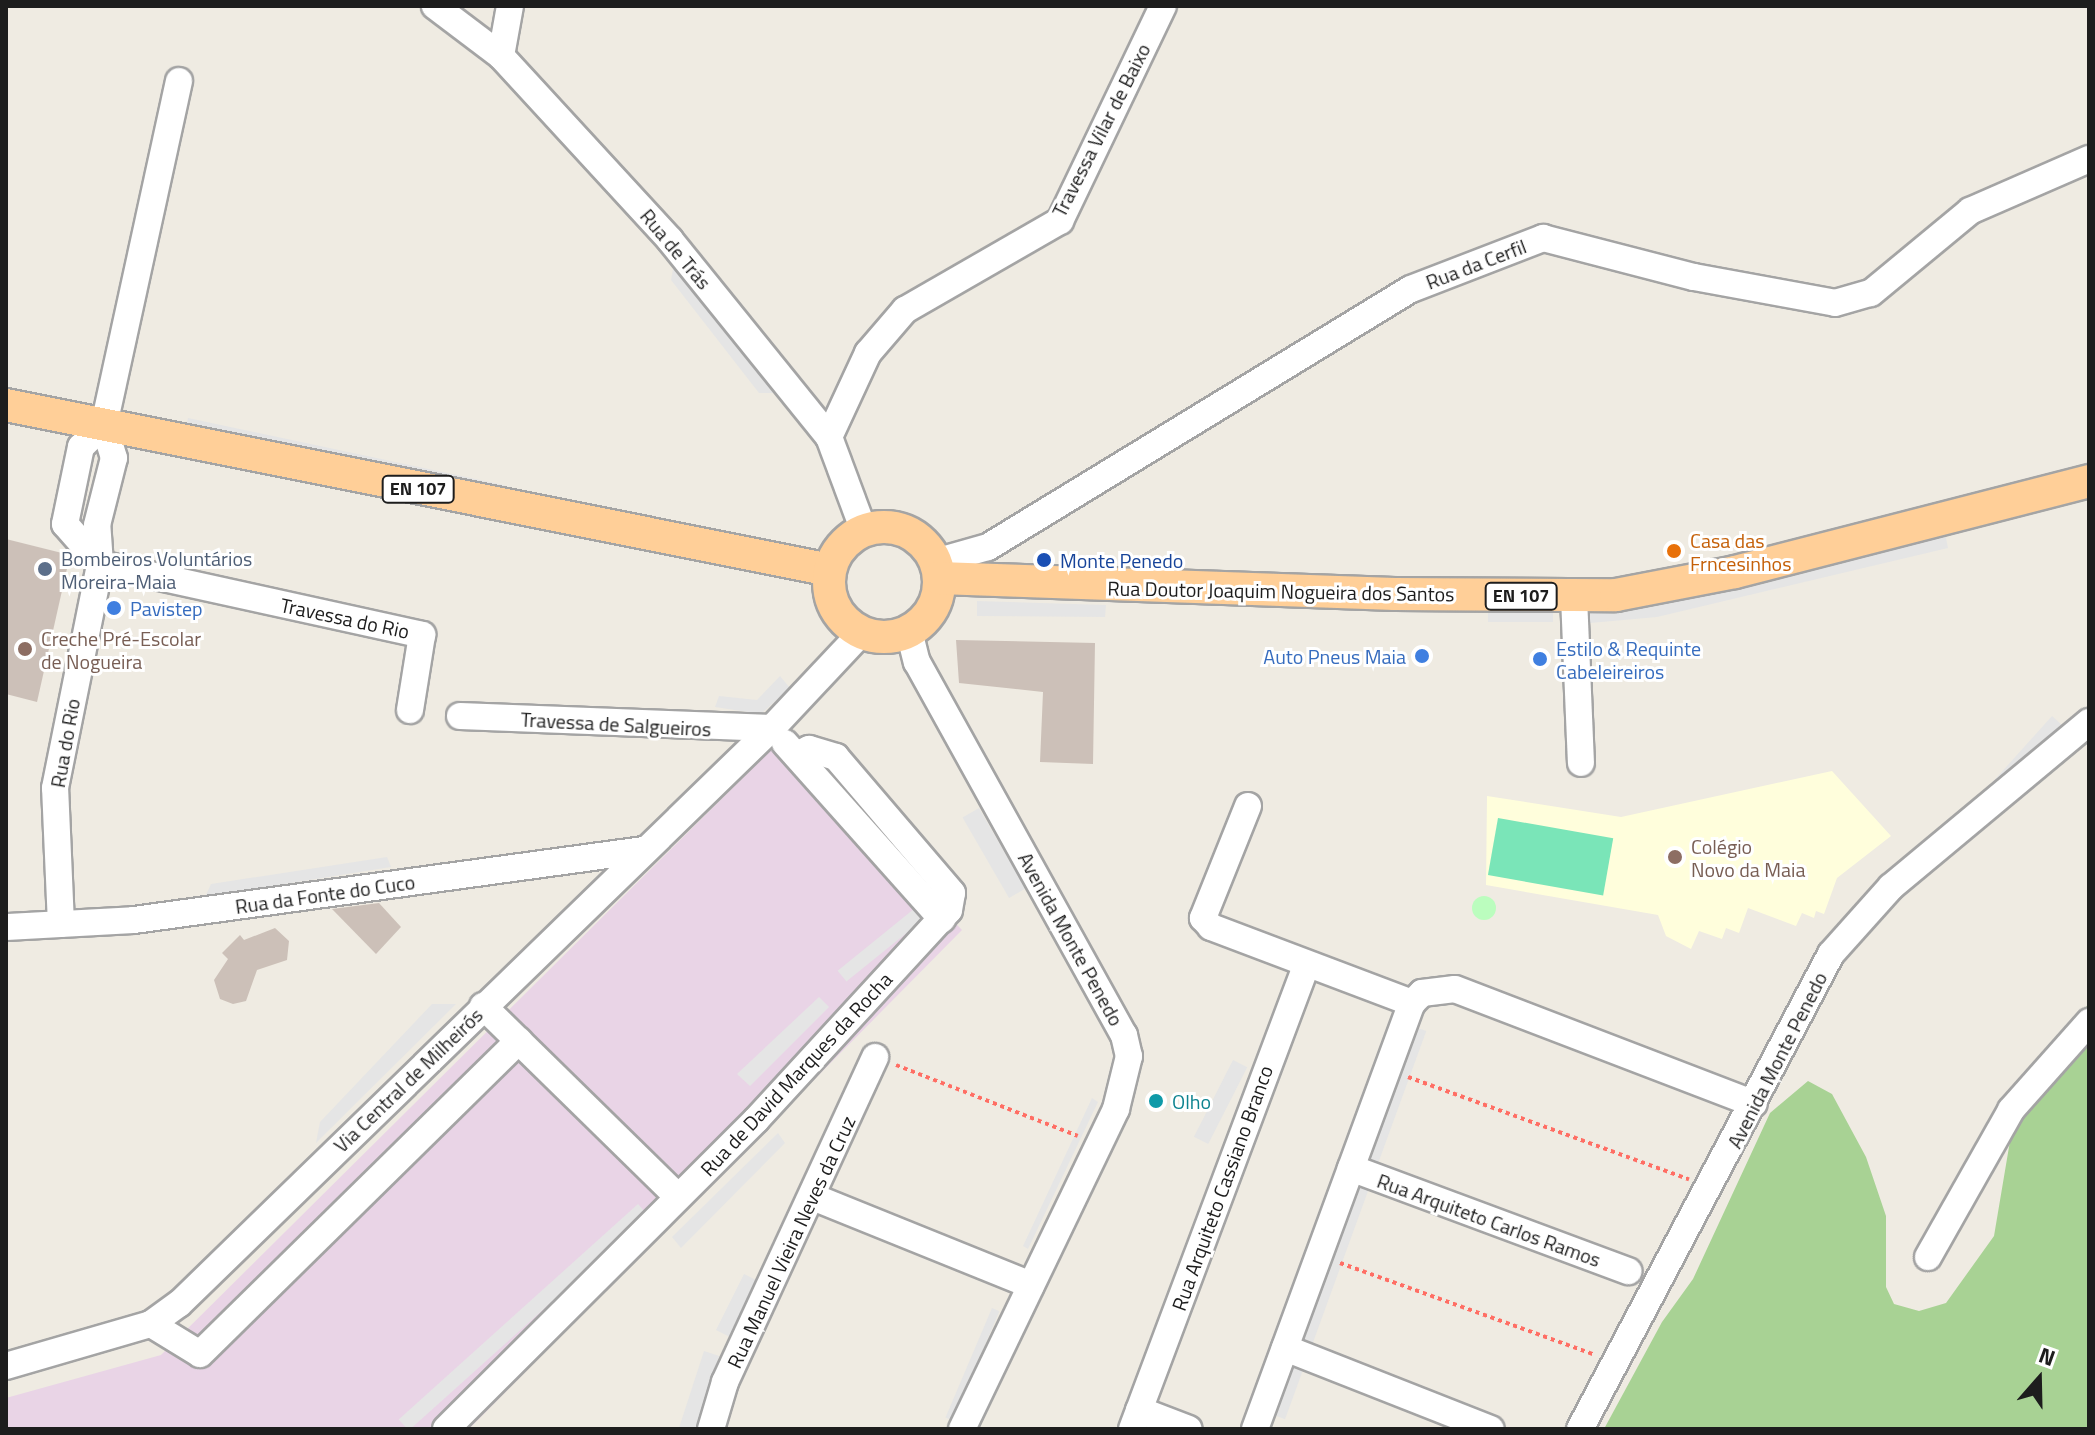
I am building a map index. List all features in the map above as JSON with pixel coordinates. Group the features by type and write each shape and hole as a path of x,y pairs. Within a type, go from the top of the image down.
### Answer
{"main road":[{"name":"EN 107","path":"6,405 830,570"},
{"name":"Rua Doutor Joaquim Nogueira dos Santos","path":"937,570 966,583 1574,597 1705,579 2089,481"},
{"path":"888,528 911,535 937,570 928,615 909,631 885,637 862,632 839,613 832,600 830,570 842,546 864,531 888,528"}],"street":[{"name":"Rua de Trás","path":"435,6 501,56 670,240 829,437 864,531"},
{"path":"501,56 510,6"},
{"name":"Travessa Vilar de Baixo","path":"829,437 868,353 905,310 1060,221 1163,6"},
{"path":"100,564 65,524 81,447 104,425 179,81"},
{"name":"Rua da Cerfil","path":"937,570 988,547 1411,289 1543,238 1694,277 1835,303 1871,293 1970,211 2089,159"},
{"name":"Travessa do Rio","path":"100,564 422,635 410,710"},
{"name":"Rua do Rio","path":"61,924 55,788 100,564"},
{"path":"1574,597 1581,763"},
{"name":"Avenida Monte Penedo","path":"909,631 917,662 1124,1035 1129,1056 1126,1083 1100,1144 962,1429"},
{"name":"Via Central de Milheirós","path":"6,1366 151,1324 179,1304 772,728 862,632"},
{"name":"Travessa de Salgueiros","path":"460,716 772,728"},
{"name":"Avenida Monte Penedo","path":"1580,1429 1754,1104 1805,998 1856,924 1891,887 2089,722"},
{"name":"Rua de David Marques da Rocha","path":"446,1429 678,1197 942,919 952,903 952,893 836,757 809,749 796,755 772,728"},
{"path":"1248,806 1203,918 1211,927 1412,1003"},
{"name":"Rua da Fonte do Cuco","path":"6,927 134,920 644,850"},
{"name":"Rua Arquiteto Cassiano Branco","path":"1136,1420 1306,965"},
{"path":"1255,1429 1412,1003 1437,988 1455,989 1754,1104"},
{"path":"483,1006 678,1197"},
{"path":"1928,1257 2011,1110 2089,1022"},
{"path":"151,1324 200,1354 519,1041"},
{"name":"Rua Manuel Vieira Neves da Cruz","path":"711,1429 725,1382 875,1057"},
{"name":"Rua Arquiteto Carlos Ramos","path":"1351,1168 1628,1271"},
{"path":"813,1197 1031,1285"},
{"path":"1285,1348 1491,1429"},
{"path":"1136,1420 1189,1429"}],"path":[{"path":"875,1057 1100,1144"},
{"path":"1387,1069 1663,1169"},
{"path":"1319,1256 1616,1363"}],"shaded area":[{"path":"674,264 775,393 759,393 671,280"},
{"path":"188,418 505,485 503,492 187,425"},
{"path":"1945,533 1948,548 1657,617 1590,623 1590,604"},
{"path":"977,601 1106,605 1105,617 977,616"},
{"path":"1488,608 1553,608 1553,622 1488,622"},
{"path":"780,676 790,688 761,714 715,707 719,696 757,700"},
{"path":"2052,716 2062,725 1934,867 1924,858"},
{"path":"780,741 962,930 469,1429 6,1429 6,1398 161,1355"},
{"name":"Colégio Novo da Maia","path":"1832,771 1891,836 1837,878 1824,914 1816,911 1814,918 1802,913 1796,926 1748,908 1739,933 1726,928 1722,939 1699,931 1691,949 1666,936 1658,915 1486,885 1487,796 1621,817"},
{"path":"979,808 1026,889 1009,898 963,817"},
{"path":"387,857 391,867 205,897 211,884"},
{"path":"920,904 929,915 846,982 838,971"},
{"path":"819,997 829,1007 750,1086 737,1074"},
{"path":"432,1004 456,1004 316,1143 320,1122"},
{"path":"1415,1027 1426,1031 1285,1419 1274,1415"},
{"path":"1233,1060 1247,1067 1208,1144 1194,1137"},
{"path":"1092,1098 1098,1102 1028,1249 1023,1246"},
{"path":"778,1133 785,1143 681,1248 672,1237"},
{"path":"638,1204 648,1215 411,1429 399,1419"},
{"path":"744,1274 756,1280 730,1337 716,1330"},
{"path":"992,1308 999,1311 953,1421 946,1418"},
{"path":"704,1351 719,1356 695,1429 679,1429"}],"green space":[{"path":"1498,818 1613,838 1603,895 1488,875"},
{"path":"1484,896 1493,899 1496,908 1493,917 1484,920 1475,917 1472,908 1475,899"},
{"path":"2089,1003 2089,1429 1604,1429 1662,1322 1693,1279 1770,1113 1808,1081 1832,1094 1866,1157 1886,1216 1886,1287 1894,1304 1919,1311 1946,1303 1994,1236 2010,1141 2027,1084"}],"building":[{"path":"6,539 70,555 37,702 6,694"},
{"path":"956,640 1095,643 1093,764 1040,762 1043,692 959,683"},
{"path":"379,903 401,927 376,954 332,909"},
{"path":"275,928 289,941 287,960 257,970 246,1001 233,1004 220,999 214,980 228,959 222,953 240,935 244,940"}],"place":[{"name":"Casa das Frncesinhos","path":"1674,551"},
{"name":"Monte Penedo","path":"1044,560"},
{"name":"Bombeiros Voluntários Moreira-Maia","path":"45,569"},
{"name":"Pavistep","path":"114,608"},
{"name":"Creche Pré-Escolar de Nogueira","path":"25,649"},
{"name":"Auto Pneus Maia","path":"1422,656"},
{"name":"Estilo & Requinte Cabeleireiros","path":"1540,659"},
{"name":"Colégio Novo da Maia","path":"1675,857"},
{"name":"Olho","path":"1156,1101"}]}
